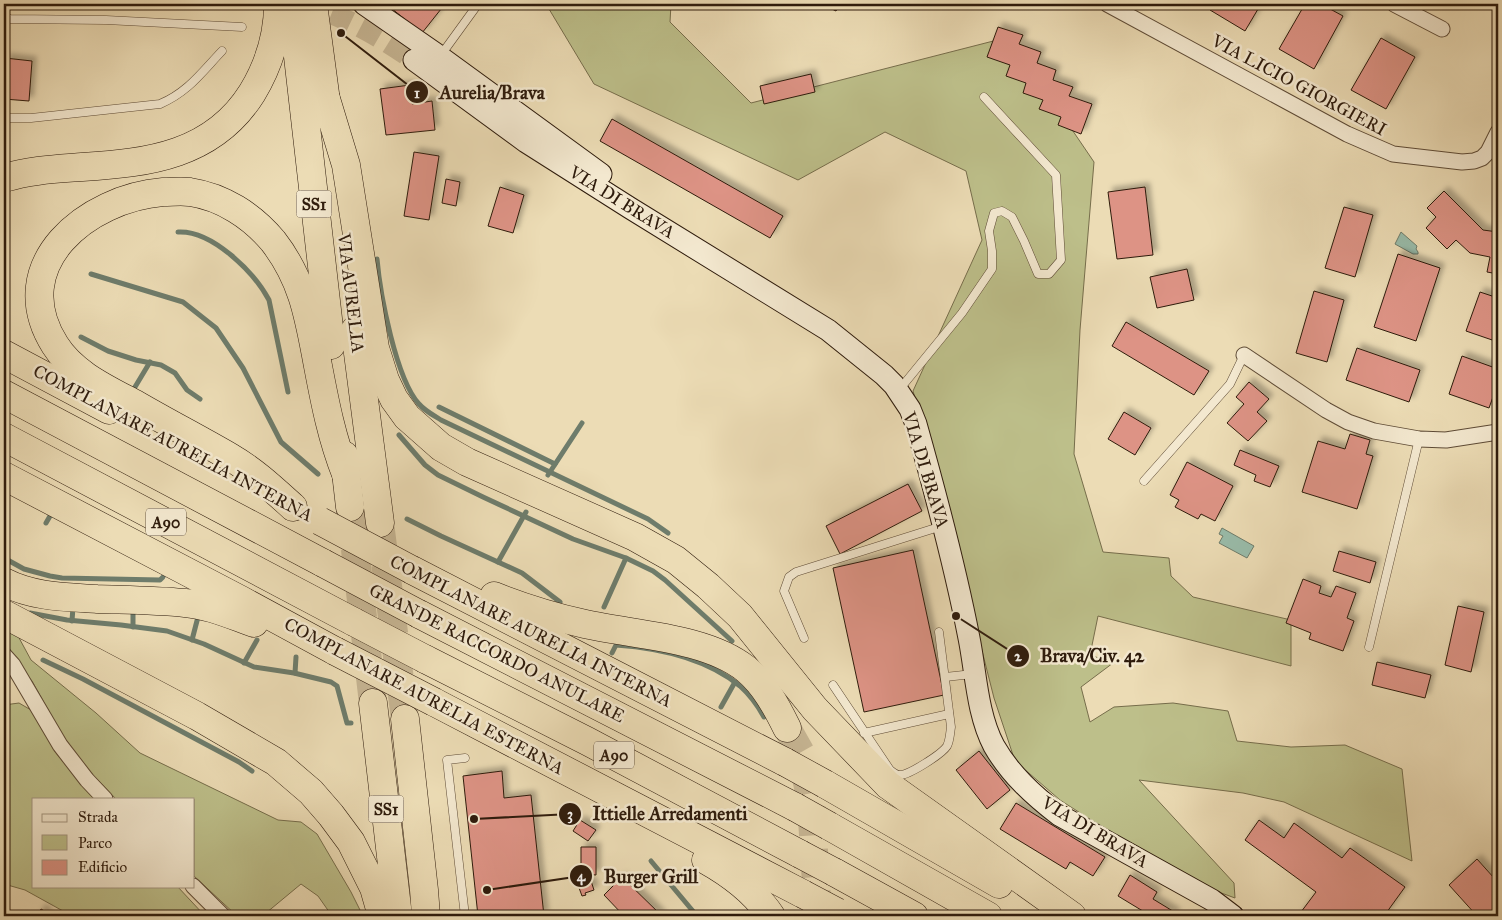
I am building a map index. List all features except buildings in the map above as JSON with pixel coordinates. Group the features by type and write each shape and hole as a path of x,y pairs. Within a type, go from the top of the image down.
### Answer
{"highway":[{"path":"12,173 92,167 149,160 178,152 206,140 227,124 240,110 258,84 273,49 278,4"},
{"name":"VIA AURELIA","path":"292,4 350,507"},
{"name":"VIA AURELIA","path":"313,4 380,523"},
{"path":"326,99 350,182 375,348 389,390 407,417 441,447 467,462 635,537 666,553 682,564 740,616 815,708 888,786 1072,916"},
{"path":"294,507 243,465 91,380 76,369 59,351 42,317 40,293 42,275 57,245 83,220 134,197 149,194 189,192 229,205 245,215 262,230 281,254 297,283 306,305 331,431 346,474"},
{"name":"COMPLANARE AURELIA INTERNA","path":"4,354 437,584 785,762 1054,916"},
{"name":"GRANDE RACCORDO ANULARE","path":"4,394 419,614 795,807 988,916"},
{"name":"A90","path":"4,437 327,608 587,741 914,916"},
{"name":"COMPLANARE AURELIA ESTERNA","path":"4,476 840,914"},
{"path":"4,582 21,589 57,597 156,601 198,605 224,611 326,646"},
{"path":"437,584 480,591 531,610 585,624 667,639 709,649 734,661 752,675 770,696 787,728"},
{"path":"4,614 197,716 276,762 311,792 352,842 374,888 382,916"},
{"name":"SS1","path":"373,703 398,916"},
{"name":"SS1","path":"405,719 426,916"},
{"path":"564,770 592,795 612,809 731,876 755,896 771,916"},
{"path":"411,778 428,823 442,916"}],"street":[{"path":"364,4 439,56 602,175 630,208"},
{"name":"VIA LICIO GIORGIERI","path":"1107,4 1347,134 1394,154 1462,162 1474,161 1482,158 1488,152 1498,132"},
{"path":"1394,4 1442,29"},
{"name":"VIA DI BRAVA","path":"414,60 526,142 828,330 884,374 910,409 916,424 944,526 970,638 982,709 993,744 1007,768 1035,796 1059,814 1212,900 1233,916"},
{"path":"1244,355 1326,410 1348,422 1374,431 1419,439 1446,440 1498,432"},
{"path":"4,655 13,665 60,745 87,780 104,798"},
{"path":"195,888 223,916"}],"lane":[{"path":"439,56 478,4"},
{"path":"4,17 10,19 106,20 242,27"},
{"path":"4,118 31,118 160,104 175,98 186,90 222,51"},
{"path":"898,392 962,313 992,269 989,230 994,213 1002,211 1012,217 1038,274 1049,274 1061,260 1056,175 984,97"},
{"path":"1144,482 1155,467 1230,384 1244,355"},
{"path":"1369,647 1419,439"},
{"path":"804,638 784,591 789,577 796,572 944,526"},
{"path":"833,685 890,770 896,774 903,775 921,766 946,748 951,727 939,632"},
{"path":"945,677 976,674"},
{"path":"864,733 949,714"},
{"path":"464,916 447,760 465,758"}],"path":[{"path":"272,911 278,916"}],"green space":[{"path":"546,4 671,4 670,22 751,103 1009,37 1094,162 1080,330 1074,454 1103,552 1169,558 1171,576 1193,597 1291,620 1291,666 1098,616 1090,655 1113,663 1081,687 1090,722 1114,707 1173,703 1228,711 1237,741 1291,747 1345,745 1402,769 1412,861 1284,802 1243,793 1139,780 1234,883 1235,898 1183,879 1060,800 1015,761 994,698 940,485 913,391 982,240 966,171 885,132 798,180 594,84"},
{"path":"4,628 18,636 31,660 96,713 140,753 278,820 301,822 317,834 363,916 332,916 318,896 301,884 266,913 266,916 237,916 195,877 195,798 115,798 72,753 32,681 4,649"},
{"path":"19,703 31,710 56,753 94,798 32,798 32,888 179,888 205,916 72,916 25,890 4,884 4,705"}],"shaded area":[{"path":"1401,232 1417,246 1418,254 1413,254 1395,244"},
{"path":"1222,528 1254,546 1247,558 1219,543 1223,536 1219,534"}],"waterway":[{"path":"178,232 191,233 218,245 243,266 262,289 269,300 288,392"},
{"path":"377,259 390,335 396,356 403,376 421,406 441,420 648,519 668,533"},
{"path":"91,274 183,302 216,328 243,368 281,442 318,474"},
{"path":"81,337 108,351 136,360 161,365 175,373 187,390 200,399"},
{"path":"135,387 150,362"},
{"path":"439,407 555,464"},
{"path":"548,475 582,423"},
{"path":"399,435 425,465 438,475 573,539 626,558 653,571 732,641"},
{"path":"498,562 526,512"},
{"path":"46,523 50,516"},
{"path":"407,519 522,573 560,602"},
{"path":"4,558 24,569 62,578 160,580 163,577"},
{"path":"604,607 626,558"},
{"path":"72,621 73,607"},
{"path":"133,608 133,627"},
{"path":"27,616 30,613 67,620 167,631 204,644 254,667 294,673 331,682 337,686 347,723 351,723"},
{"path":"192,640 199,613"},
{"path":"244,663 257,640"},
{"path":"612,653 616,645 665,652 698,662 740,686 754,701 764,717"},
{"path":"295,673 296,657"},
{"path":"43,660 83,679 239,762 252,771"},
{"path":"721,707 735,682"},
{"path":"651,861 697,916"}],"tunnel":[{"path":"301,4 346,20 414,60"},
{"path":"350,507 373,703"},
{"path":"380,523 405,719"},
{"path":"787,728 801,753 811,802 818,916"}],"place":[{"name":"Aurelia/Brava","path":"341,33"},
{"name":"Brava/Civ. 42","path":"956,616"},
{"name":"Ittielle Arredamenti","path":"474,819"},
{"name":"Burger Grill","path":"487,890"}]}
